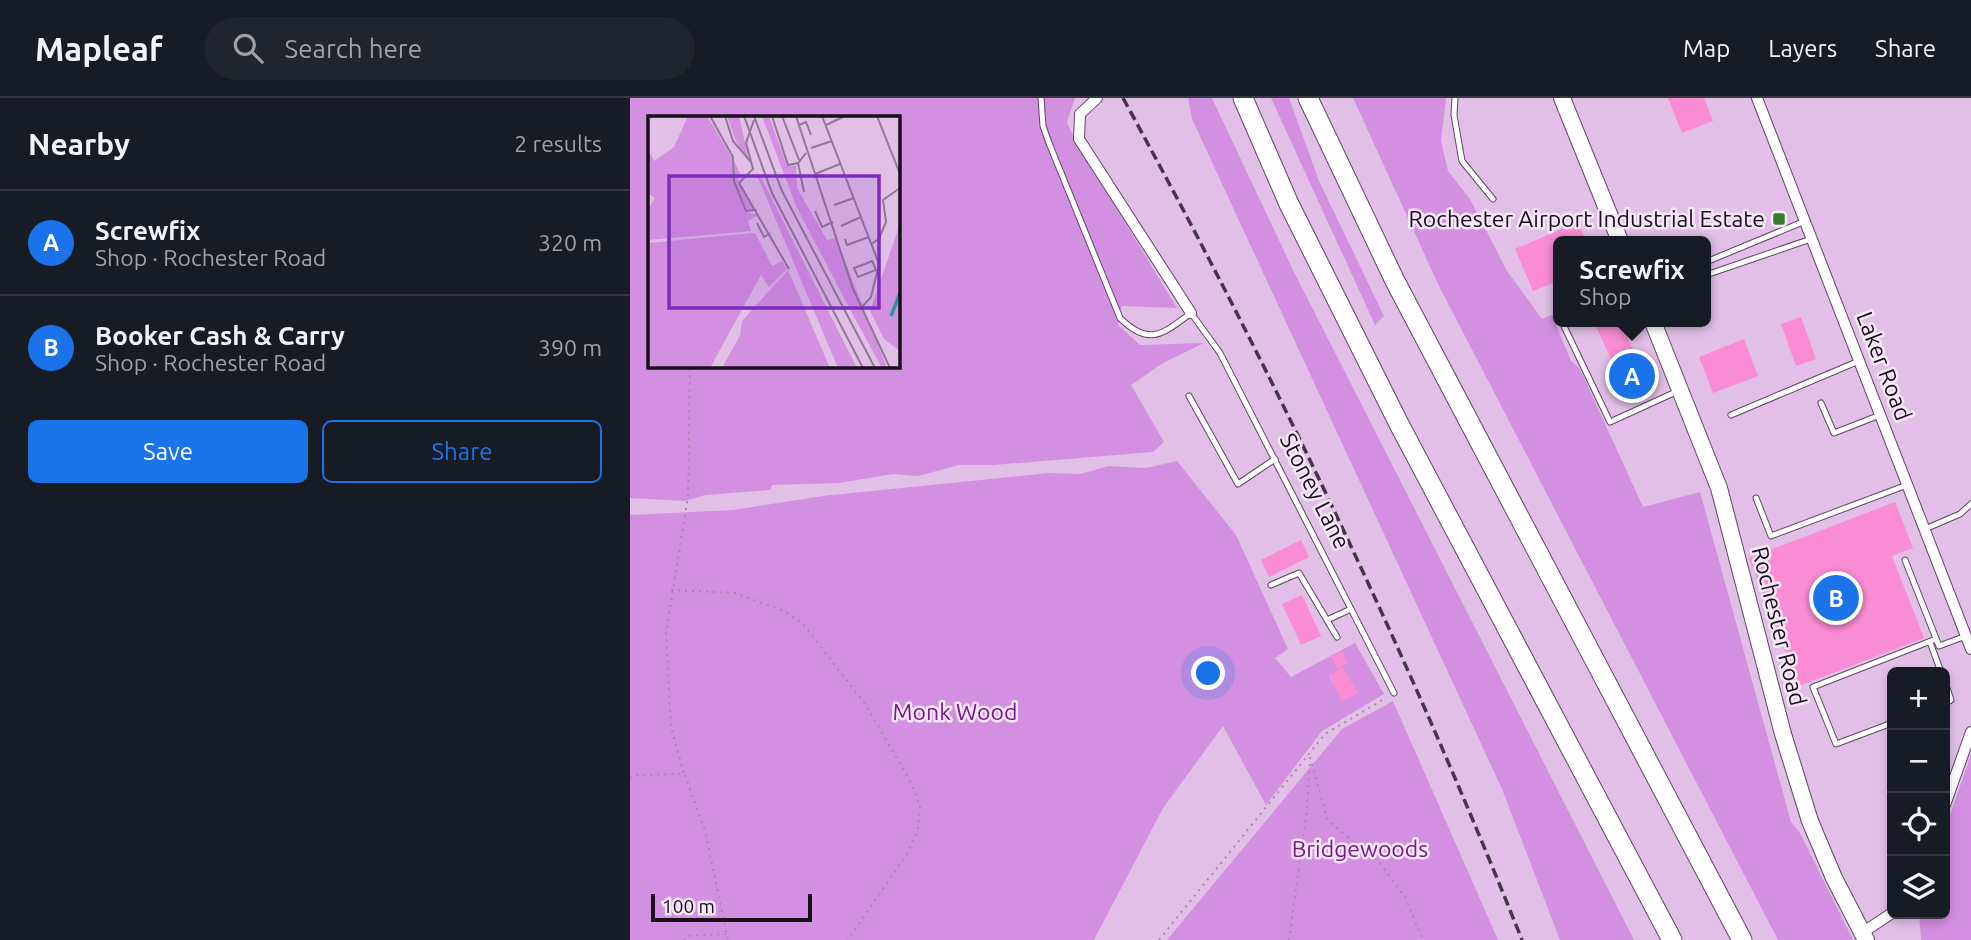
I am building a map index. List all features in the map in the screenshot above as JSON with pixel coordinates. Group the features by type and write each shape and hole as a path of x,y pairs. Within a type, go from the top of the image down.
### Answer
{"highway":[{"path":"1243,98 1289,204 1399,424 1672,940"},
{"path":"1308,98 1402,293 1742,940"}],"main road":[{"path":"1562,98 1618,236"},
{"name":"Rochester Road","path":"1655,327 1719,488 1783,734 1810,821 1833,878 1864,937"}],"street":[{"name":"Stoney Lane","path":"1097,98 1080,114 1079,139 1191,313"},
{"name":"Laker Road","path":"1757,98 1971,649"},
{"path":"1949,793 1971,733"},
{"path":"1864,937 1887,917"}],"lane":[{"path":"1041,98 1049,143 1120,318 1139,334 1151,335 1162,333 1191,313"},
{"path":"1455,98 1454,116 1462,161 1493,200"},
{"path":"1711,260 1805,221"},
{"path":"1711,273 1811,239"},
{"name":"Stoney Lane","path":"1191,313 1220,353 1394,693"},
{"path":"1564,327 1609,422 1681,389"},
{"path":"1731,415 1859,361"},
{"path":"1189,396 1238,484 1275,459"},
{"path":"1821,403 1834,433 1880,415"},
{"path":"1756,498 1771,536 1908,485"},
{"path":"1925,529 1960,514 1971,504"},
{"path":"1905,559 1940,667"},
{"path":"1271,585 1299,573 1337,637"},
{"path":"1327,620 1350,609"},
{"path":"1933,640 1939,646 1966,636"},
{"path":"1887,725 1836,744 1813,687 1933,640"}],"path":[{"path":"691,368 688,496 666,633 668,702 675,751 705,831 728,940"},
{"path":"671,590 735,593 785,611 803,624 866,705 911,783 920,806 918,829 897,874 848,940"},
{"path":"1159,940 1310,756 1325,734 1394,693"},
{"path":"1289,940 1307,810 1310,756"},
{"path":"1310,756 1328,821 1379,862 1405,897 1423,940"},
{"path":"630,778 636,775 684,774"},
{"path":"684,940 688,936 727,934"}],"green space":[{"path":"630,98 1075,98 1067,122 1075,140 1177,308 1122,306 1118,325 1140,345 1204,343 1163,363 1131,385 1164,442 1153,452 993,465 959,465 918,476 893,474 839,483 772,485 770,490 705,495 685,501 630,498"},
{"path":"1188,98 1212,98 1293,270 1634,940 1560,940 1502,789 1192,119"},
{"path":"1271,98 1289,98 1319,181 1384,316 1375,325"},
{"path":"1353,98 1446,98 1441,141 1448,171 1470,199 1507,271 1542,319 1552,315 1553,327 1557,327 1571,361 1580,369 1643,507 1700,492 1791,822 1800,833 1853,940 1778,940 1439,286"},
{"name":"Monk Wood","path":"1177,461 1236,535 1288,649 1275,658 1291,677 1355,643 1384,694 1322,731 1266,805 1223,726 1163,808 1094,940 630,940 630,515 733,510 823,496 1049,473 1080,474 1109,466 1146,468","holes":["1329,676 1352,683 1357,693 1342,701 1339,683 1334,685"]},
{"name":"Bridgewoods","path":"1393,701 1498,940 1167,940 1342,729"},
{"path":"1971,755 1971,940 1921,940 1919,919 1950,919 1950,815"}],"building":[{"path":"1668,98 1704,98 1713,121 1682,133"},
{"path":"1578,222 1584,236 1553,236 1553,283 1533,291 1515,249"},
{"path":"1801,317 1816,359 1796,366 1781,324"},
{"path":"1596,327 1622,327 1650,386 1628,396"},
{"path":"1744,339 1758,376 1713,393 1699,357"},
{"path":"1895,502 1913,548 1892,556 1924,638 1799,686 1749,558"},
{"path":"1301,540 1309,557 1269,577 1261,560"},
{"path":"1302,595 1321,636 1301,645 1282,604"},
{"path":"1342,651 1348,663 1337,669 1331,656"},
{"path":"1342,668 1358,693 1342,701 1329,675"}],"railway":[{"path":"1123,98 1232,304 1335,513 1432,725 1522,940"}],"place":[{"name":"Rochester Airport Industrial Estate","path":"1779,219"},
{"name":"Screwfix","path":"1632,376"},
{"name":"Booker Cash & Carry","path":"1836,598"}]}
